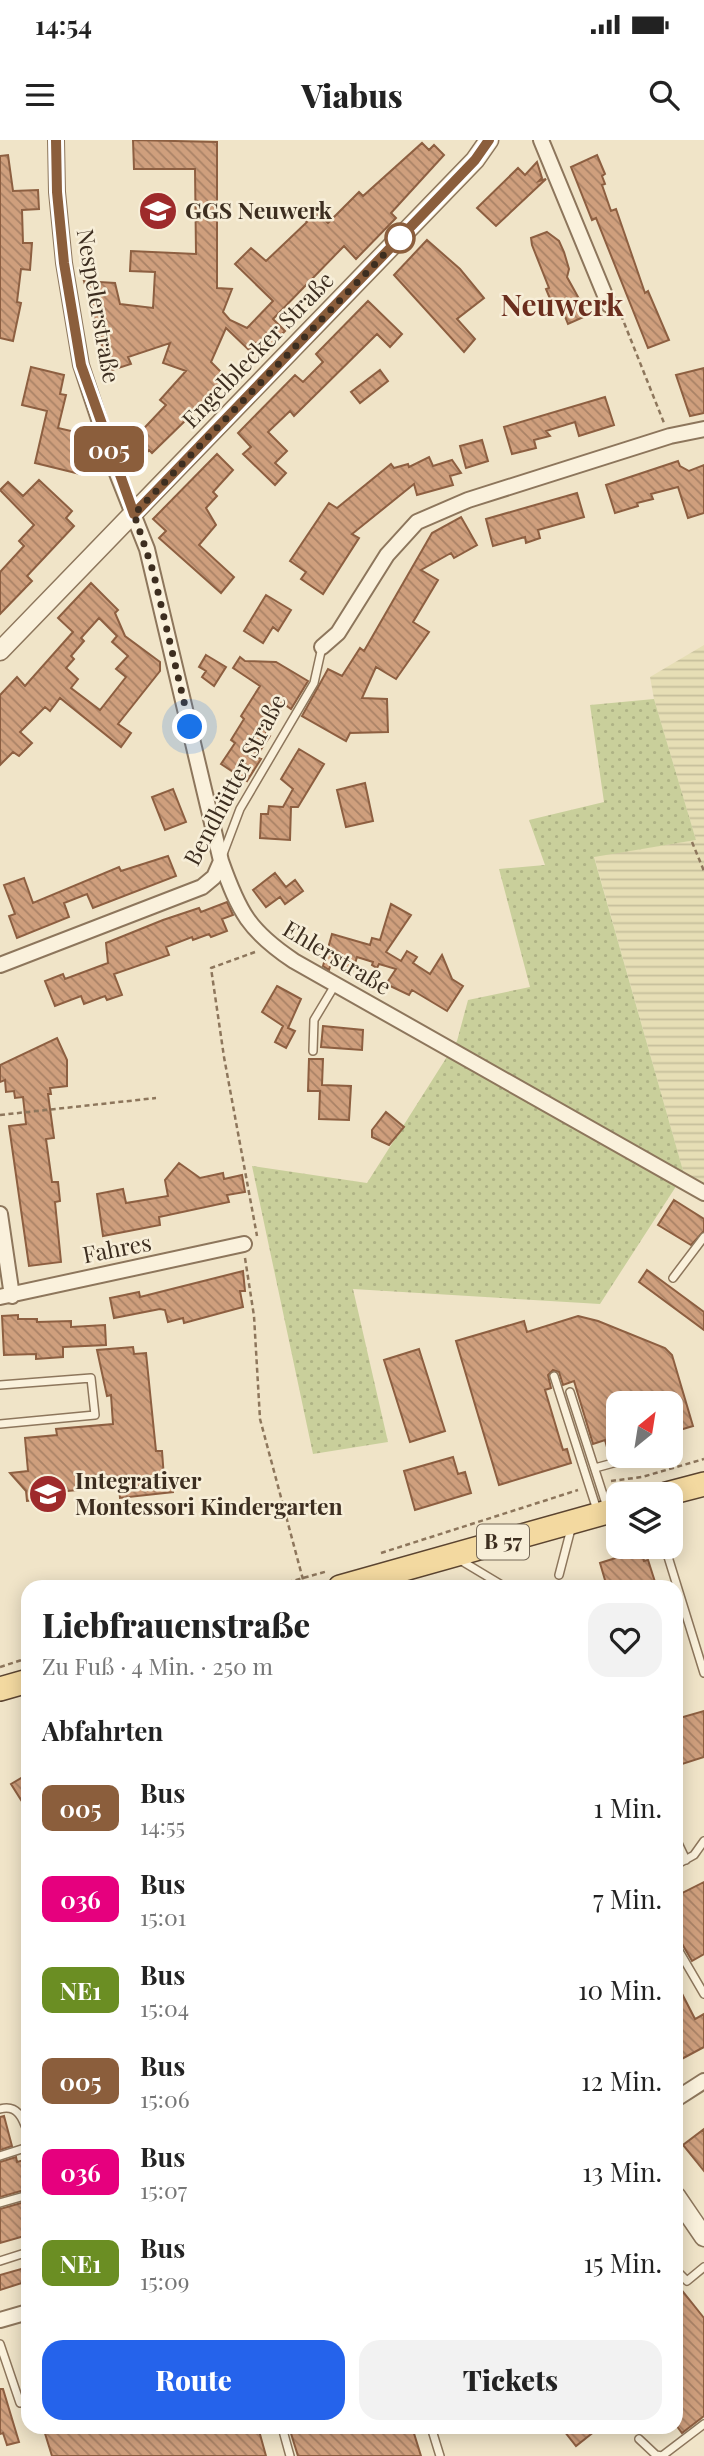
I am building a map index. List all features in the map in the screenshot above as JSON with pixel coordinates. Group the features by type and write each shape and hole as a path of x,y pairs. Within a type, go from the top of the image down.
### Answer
{"main road":[{"path":"683,1489 704,1483"},
{"name":"B 57","path":"337,1578 388,1580 453,1556 606,1512"},
{"path":"0,1689 21,1683"}],"street":[{"name":"Nespelerstraße","path":"56,140 57,192 64,263 81,365 134,514"},
{"name":"Engelblecker Straße","path":"0,651 475,160 489,140"},
{"path":"541,140 609,305"},
{"name":"Bendhütter Straße","path":"321,647 338,633 387,555 417,522 468,500 670,436 704,429"},
{"name":"Ehlerstraße","path":"134,514 159,593 221,861 235,902 265,942 335,985 704,1193"},
{"name":"Bendhütter Straße","path":"0,965 202,887 214,877 221,861"},
{"path":"0,1214 6,1296"},
{"name":"Fahres","path":"6,1296 244,1244"},
{"path":"683,2094 704,2081"},
{"path":"683,2206 704,2237"},
{"path":"0,2320 21,2314"}],"lane":[{"name":"Bendhütter Straße","path":"221,861 240,809 314,683 321,647"},
{"path":"313,1051 314,1020 335,985"},
{"path":"673,1278 704,1237"},
{"path":"554,1376 587,1487 606,1509"},
{"path":"0,1385 91,1378 94,1415 0,1424"},
{"path":"570,1392 606,1504"},
{"path":"595,1468 606,1465"},
{"path":"559,1575 572,1522"},
{"path":"453,1556 493,1580"},
{"path":"669,1559 675,1580"},
{"path":"683,1605 704,1672"},
{"path":"683,1862 694,1855 704,1841"},
{"path":"683,1854 686,1860"},
{"path":"683,1958 704,1994"},
{"path":"0,2109 15,2109 21,2120"},
{"path":"0,2156 21,2149"},
{"path":"0,2203 21,2197"},
{"path":"0,2261 21,2254"},
{"path":"683,2277 687,2281 704,2267"},
{"path":"0,2344 20,2403"},
{"path":"639,2439 656,2455 662,2456 704,2424"},
{"path":"284,2434 290,2456"},
{"path":"433,2434 440,2456"}],"path":[{"path":"609,305 618,307 670,436"},
{"path":"692,842 704,871"},
{"path":"0,1115 156,1098"},
{"path":"600,1483 642,1477 704,1459"},
{"path":"369,1557 587,1487"},
{"path":"0,1667 21,1660"}],"shaded area":[{"path":"704,645 704,1184 684,1174 594,856 696,840 654,699 650,677"}],"green space":[{"path":"654,699 696,840 594,857 684,1174 600,1304 353,1289 388,1442 313,1454 252,1166 367,1183 457,1041 468,1000 530,987 499,869 545,865 529,820 604,802 590,705"}],"building":[{"path":"133,140 217,142 217,288 232,289 223,312 230,320 247,328 273,301 235,264 251,248 266,261 307,222 303,218 313,208 328,223 359,192 363,196 422,143 429,150 434,145 444,155 391,213 396,218 356,259 344,246 273,319 285,331 265,352 256,343 249,350 226,328 211,362 228,379 152,453 149,450 142,458 132,441 166,405 160,400 186,371 163,363 170,343 128,357 131,364 109,371 84,281 115,283 120,304 153,308 155,272 130,271 131,251 196,254 195,169 134,169"},
{"path":"8,155 13,191 38,190 39,209 22,210 23,243 32,243 30,270 21,269 17,302 21,303 13,341 0,338 0,156"},
{"path":"597,155 605,174 602,176 605,184 602,185 611,211 616,209 645,293 648,291 669,340 648,348 596,218 592,220 571,167"},
{"path":"537,162 542,178 539,181 546,179 496,226 477,208 518,168 525,175"},
{"path":"547,232 559,241 569,269 567,277 588,315 568,324 562,309 555,300 551,301 546,289 549,288 532,245 531,238"},
{"path":"427,240 460,269 484,298 457,319 475,339 464,352 394,275"},
{"path":"368,301 402,334 390,347 377,334 294,416 290,411 268,432 287,451 275,463 286,473 275,485 243,454 251,447 238,433 295,375 303,382 323,362 316,354"},
{"path":"31,367 64,375 60,394 66,395 58,428 84,434 80,453 85,454 80,474 35,463 47,411 22,405"},
{"path":"704,368 704,413 690,416 676,375"},
{"path":"380,370 388,381 360,403 351,392"},
{"path":"605,397 614,425 579,436 575,422 546,431 550,436 534,440 536,448 512,454 504,427"},
{"path":"482,440 488,461 466,468 460,446"},
{"path":"217,454 233,470 213,492 217,496 206,508 216,525 199,545 234,577 221,593 159,538 166,531 153,519"},
{"path":"429,457 433,466 452,460 461,473 450,476 453,485 417,495 414,484 352,534 359,538 323,594 301,579 306,572 290,561 329,503 337,508 391,464 394,468 408,464 409,467"},
{"path":"678,461 680,466 689,471 704,465 704,513 688,518 678,487 651,494 653,499 615,513 606,485"},
{"path":"39,480 72,511 66,518 74,526 27,576 32,581 0,614 0,572 24,546 19,541 34,525 0,490 8,482 23,496"},
{"path":"577,493 584,517 538,530 540,538 526,543 525,537 493,546 486,519"},
{"path":"461,517 477,545 454,558 451,553 421,570 438,580 413,622 429,632 396,679 376,667 362,698 387,699 388,732 350,733 346,741 302,716 328,669 342,676 360,648 364,651 432,533"},
{"path":"91,583 118,610 115,613 125,636 160,662 160,671 118,724 131,733 121,747 60,698 50,711 45,707 20,732 32,743 19,756 13,752 0,765 0,695 17,677 25,686 73,632 58,618","holes":["99,618 117,636 112,642 128,656 116,669 126,677 100,710 71,688 78,679 66,668 74,659 71,656 84,641 81,638"]},
{"path":"266,595 291,610 278,631 273,627 263,643 244,631"},
{"path":"206,655 226,667 214,686 202,677 206,671 199,667"},
{"path":"240,657 245,661 276,662 308,681 291,709 284,704 266,733 270,736 256,757 261,759 247,781 221,764 235,743 231,740 244,719 241,716 260,686 233,668"},
{"path":"299,749 324,764 298,807 291,807 290,840 260,838 261,814 268,814 269,806 283,807 293,789 281,779"},
{"path":"365,783 373,821 346,827 337,790"},
{"path":"173,789 186,822 165,830 152,797"},
{"path":"168,856 176,876 93,908 87,894 64,903 69,917 17,938 9,916 15,914 4,885 24,878 33,903 119,867 121,871"},
{"path":"275,873 286,887 295,880 303,891 285,904 280,897 266,907 253,890"},
{"path":"227,902 233,915 222,919 227,931 211,937 209,934 193,940 192,937 166,947 169,955 114,974 122,995 107,1000 105,996 84,1004 81,996 55,1006 45,981 63,974 65,979 108,963 106,943 163,920 199,908 201,912"},
{"path":"391,904 411,915 386,952 401,961 407,951 417,957 413,963 430,974 442,955 452,979 463,986 447,1011 412,990 409,995 386,984 396,969 379,964 377,968 372,965 373,962 357,957 353,970 331,964 329,970 323,966 332,934 370,945 372,938 380,940"},
{"path":"277,986 301,999 288,1028 295,1031 286,1048 275,1042 283,1026 262,1012"},
{"path":"323,1026 363,1030 362,1050 321,1047"},
{"path":"57,1038 67,1060 67,1086 50,1088 51,1094 48,1094 54,1138 46,1139 52,1182 58,1182 60,1201 55,1202 61,1262 29,1266 9,1126 26,1124 23,1097 15,1098 14,1091 6,1092 5,1080 0,1082 0,1065"},
{"path":"309,1059 323,1059 322,1085 351,1086 349,1120 319,1119 320,1091 308,1091"},
{"path":"386,1112 404,1127 389,1145 372,1137 372,1130"},
{"path":"179,1163 200,1178 223,1173 224,1179 242,1175 245,1192 227,1195 229,1202 159,1217 160,1225 103,1236 97,1194 123,1189 126,1203 168,1196 165,1180"},
{"path":"674,1200 704,1219 704,1231 691,1245 658,1225"},
{"path":"647,1270 704,1312 704,1330 639,1282"},
{"path":"243,1271 245,1291 240,1291 243,1307 184,1323 183,1318 168,1322 165,1310 160,1309 114,1318 110,1298 139,1292 140,1297"},
{"path":"18,1315 18,1319 37,1319 37,1322 71,1321 71,1327 105,1325 106,1345 63,1347 63,1357 36,1359 36,1354 4,1355 2,1316"},
{"path":"578,1316 598,1321 665,1348 672,1355 683,1391 606,1391 606,1444 605,1440 593,1444 574,1381 563,1385 559,1372 553,1370 548,1375 551,1388 545,1390 563,1450 567,1449 571,1463 499,1485 456,1341 524,1321 527,1332"},
{"path":"133,1347 134,1354 146,1353 156,1451 162,1451 164,1478 172,1477 173,1492 120,1498 119,1486 57,1492 47,1495 47,1499 27,1501 26,1491 10,1473 28,1471 25,1438 57,1435 56,1429 113,1424 111,1395 107,1396 97,1350"},
{"path":"419,1349 445,1431 410,1442 384,1360"},
{"path":"683,1392 693,1426 683,1429"},
{"path":"453,1457 458,1474 465,1472 471,1493 415,1510 404,1471"},
{"path":"613,1559 643,1559 648,1560 654,1580 605,1580 600,1563"},
{"path":"704,1711 704,1757 683,1764 683,1717"},
{"path":"21,1778 21,1800 11,1784"},
{"path":"704,1882 704,1954 692,1961 683,1945 683,1892"},
{"path":"683,1996 695,2019 704,2014 704,2047 683,2058"},
{"path":"4,2116 12,2146 0,2150 0,2117"},
{"path":"704,2129 704,2171 683,2145"},
{"path":"16,2157 17,2162 21,2161 21,2191 0,2197 0,2162"},
{"path":"21,2203 21,2237 0,2243 0,2209"},
{"path":"21,2269 21,2283 0,2290 0,2275"},
{"path":"683,2292 704,2318 704,2416 683,2432"},
{"path":"0,2389 3,2389 19,2442 7,2445 3,2433 0,2434"},
{"path":"45,2434 260,2434 266,2456 52,2456"},
{"path":"291,2434 414,2434 421,2456 298,2456"},
{"path":"567,2434 591,2434 576,2446"}],"bus line":[{"name":"005","path":"56,140 57,192 64,263 81,365 116,471 134,514 475,160 489,140"}],"place":[{"name":"GGS Neuwerk","path":"158,211"},
{"name":"Integrativer Montessori Kindergarten","path":"48,1494"}],"district":[{"name":"Neuwerk","path":"562,306"}],"route":[{"path":"190,727 147,548 134,514 402,236 400,238"}]}
